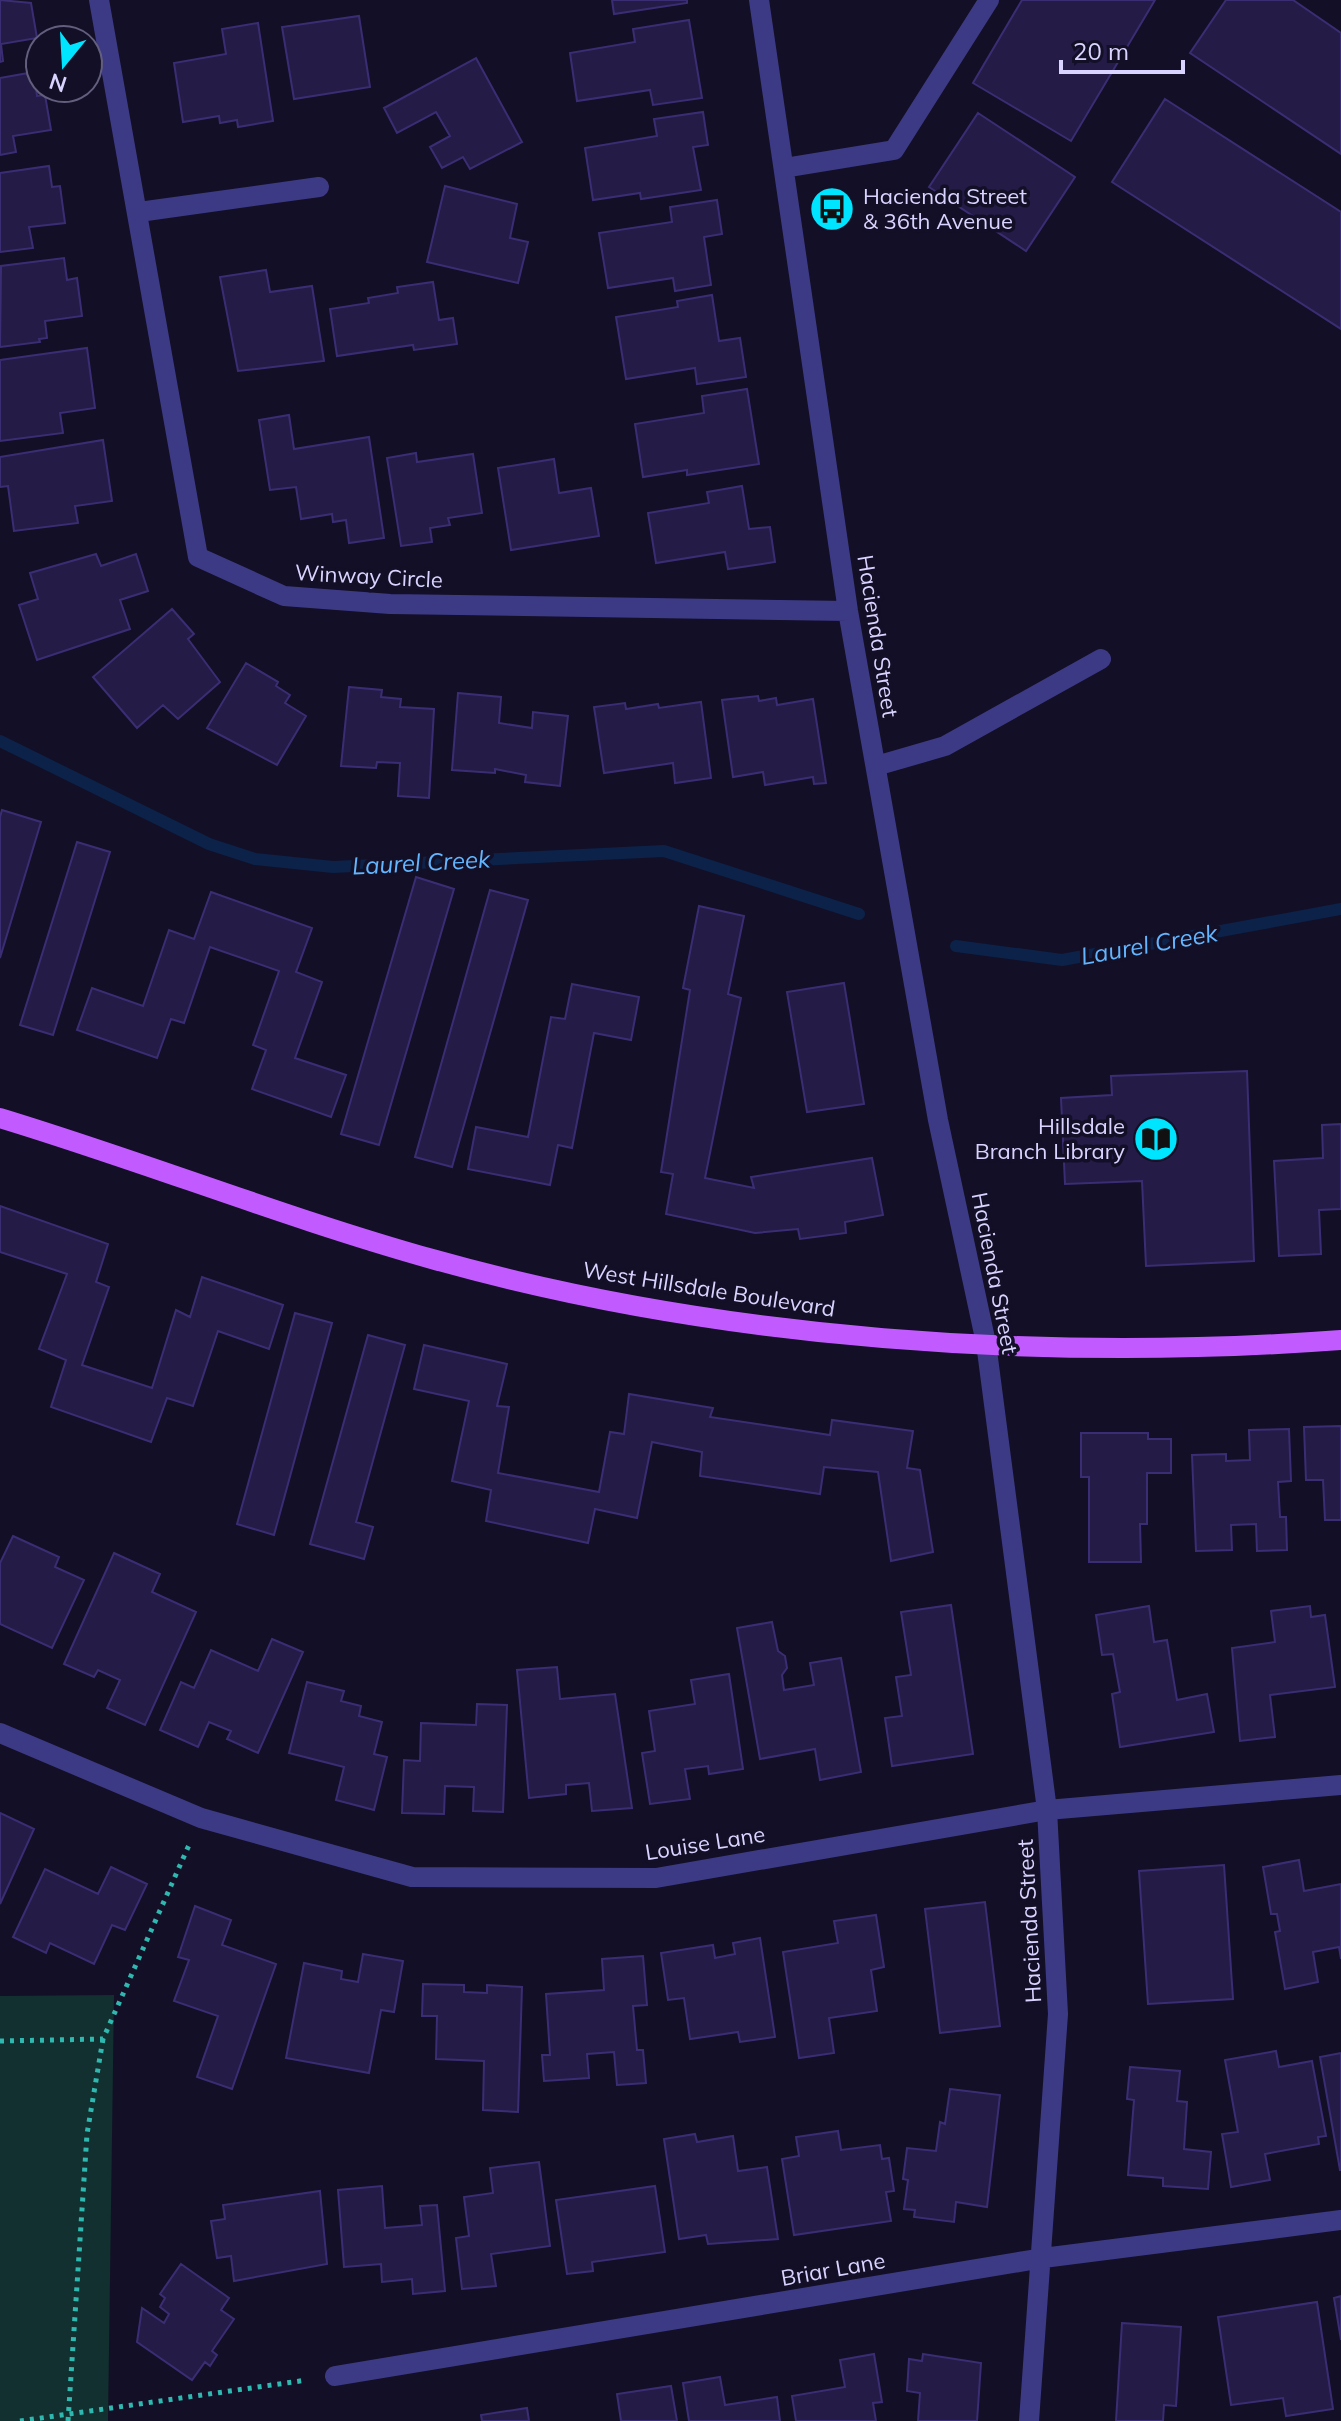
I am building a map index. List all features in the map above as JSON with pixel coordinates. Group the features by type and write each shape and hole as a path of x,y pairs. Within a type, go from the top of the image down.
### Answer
{"main road":[{"name":"West Hillsdale Boulevard","path":"0,1118 276,1211 434,1260 646,1308 803,1329 1133,1350 1341,1340"}],"street":[{"name":"Winway Circle","path":"99,0 198,557 284,596 390,604 848,611"},
{"name":"Hacienda Street","path":"759,0 848,611 938,1120 986,1343 1047,1810 1058,2014 1029,2421"},
{"path":"784,168 894,150 989,0"},
{"path":"139,212 319,187"},
{"path":"876,766 945,746 1101,659"},
{"name":"Louise Lane","path":"0,1733 201,1818 412,1877 656,1878 1047,1810 1341,1785"},
{"name":"Briar Lane","path":"335,2376 1043,2258 1341,2220"}],"path":[{"path":"68,2421 87,2134 103,2039 201,1818"},
{"path":"0,2041 103,2039"},
{"path":"20,2421 335,2376"}],"green space":[{"path":"114,1995 108,2421 0,2421 0,1996"}],"building":[{"path":"0,0 31,3 35,24 24,24 24,40 1,44 3,61 0,62"},
{"path":"612,0 687,0 687,3 614,14"},
{"path":"1022,0 1155,0 1071,141 973,83"},
{"path":"1226,0 1293,0 1341,33 1341,154 1190,53"},
{"path":"359,16 370,87 294,99 282,27"},
{"path":"689,20 702,98 653,105 650,90 577,101 570,53 635,42 633,29"},
{"path":"258,23 273,121 238,127 237,120 220,123 219,116 183,122 174,63 226,54 222,29"},
{"path":"476,58 522,142 470,169 463,157 442,168 430,147 450,136 436,112 397,133 384,108"},
{"path":"24,74 24,104 47,104 51,130 13,136 16,152 0,155 0,78"},
{"path":"1165,99 1341,212 1341,329 1112,182"},
{"path":"703,112 708,145 693,147 701,190 641,199 640,193 593,200 585,148 657,136 654,119"},
{"path":"978,113 1075,177 1026,251 929,187"},
{"path":"49,166 52,187 60,186 65,223 29,227 33,248 0,252 0,173"},
{"path":"445,186 517,204 510,238 528,242 518,283 427,262"},
{"path":"717,200 722,234 704,237 711,285 675,291 673,278 608,288 599,233 672,222 670,207"},
{"path":"64,258 67,280 77,278 82,316 45,321 47,338 39,339 40,342 0,347 1,266"},
{"path":"266,270 270,292 312,286 324,361 238,371 220,277"},
{"path":"433,282 439,320 453,318 457,344 414,350 413,345 337,356 330,309 369,303 368,298 398,293 397,287"},
{"path":"712,295 719,341 740,338 746,377 697,384 695,368 626,379 616,317 678,307 677,301"},
{"path":"87,348 95,408 60,413 63,433 0,441 0,360"},
{"path":"747,389 759,464 687,475 687,470 643,477 635,424 704,413 702,396"},
{"path":"289,415 294,449 369,437 384,538 349,543 346,520 333,522 332,514 301,519 296,487 270,490 259,420"},
{"path":"103,440 112,501 75,506 78,523 14,531 8,486 0,487 0,457"},
{"path":"416,453 417,462 473,454 482,513 448,518 450,525 430,528 432,542 401,546 387,458"},
{"path":"554,459 559,493 591,488 599,536 511,550 498,468"},
{"path":"742,486 749,529 770,527 775,562 728,569 725,552 656,563 648,513 709,503 707,492"},
{"path":"96,554 101,566 136,554 148,591 120,600 130,629 37,660 19,605 38,599 30,573"},
{"path":"172,609 194,634 188,639 220,682 178,719 163,705 137,728 93,677"},
{"path":"246,663 278,682 276,686 290,695 285,703 306,716 277,765 207,728"},
{"path":"349,687 382,690 381,697 401,699 400,707 434,709 429,798 398,796 400,763 377,762 376,768 341,766"},
{"path":"458,693 501,697 499,723 532,728 533,712 568,716 560,786 525,782 526,775 495,769 495,773 452,770"},
{"path":"758,696 759,701 776,698 777,705 813,699 826,783 814,784 813,777 765,785 763,772 733,777 722,700"},
{"path":"701,702 711,778 675,783 673,763 604,773 594,707 625,703 626,709 658,704 659,708"},
{"path":"2,810 41,822 0,958 0,817"},
{"path":"77,842 110,852 53,1035 20,1025"},
{"path":"416,877 454,889 379,1145 341,1134"},
{"path":"490,890 528,900 452,1167 415,1157"},
{"path":"211,892 312,928 296,972 322,982 295,1058 346,1075 331,1117 252,1089 266,1050 253,1045 279,971 210,947 184,1023 171,1019 157,1058 77,1030 92,988 143,1006 169,930 194,939"},
{"path":"699,906 744,916 728,994 741,998 705,1178 754,1188 751,1177 872,1158 883,1215 845,1222 846,1233 800,1239 798,1229 755,1233 666,1214 673,1174 661,1172 690,990 683,988"},
{"path":"844,983 864,1104 807,1112 787,992"},
{"path":"572,984 639,997 631,1040 594,1033 572,1148 558,1145 550,1185 468,1169 476,1127 528,1137 551,1017 565,1019"},
{"name":"Hillsdale Branch Library","path":"1247,1071 1254,1261 1146,1266 1142,1181 1065,1184 1061,1098 1112,1095 1111,1076"},
{"path":"1341,1124 1341,1209 1319,1210 1321,1254 1279,1256 1274,1161 1323,1158 1322,1125"},
{"path":"0,1206 108,1244 96,1282 109,1287 82,1365 152,1388 176,1310 190,1317 202,1277 283,1305 269,1349 218,1331 193,1406 167,1398 151,1442 51,1407 66,1360 39,1349 67,1274 0,1252"},
{"path":"295,1313 332,1323 274,1535 237,1524"},
{"path":"368,1335 405,1345 356,1522 373,1527 364,1559 310,1544"},
{"path":"424,1345 507,1364 497,1406 509,1407 498,1473 599,1492 610,1432 624,1434 629,1394 713,1408 710,1417 830,1435 832,1420 913,1431 907,1468 920,1470 933,1552 891,1561 878,1472 824,1467 820,1494 700,1476 702,1452 652,1442 637,1518 595,1509 588,1543 486,1521 491,1490 452,1481 469,1401 414,1389"},
{"path":"1341,1426 1341,1520 1325,1520 1323,1480 1306,1480 1304,1427"},
{"path":"1289,1429 1291,1481 1278,1482 1280,1517 1286,1517 1287,1550 1257,1551 1256,1524 1231,1525 1232,1550 1196,1551 1192,1455 1226,1454 1226,1461 1250,1460 1249,1430"},
{"path":"1081,1433 1148,1433 1148,1439 1171,1439 1171,1473 1147,1473 1147,1524 1140,1524 1141,1562 1089,1562 1089,1477 1081,1477"},
{"path":"13,1536 59,1557 55,1567 84,1580 52,1648 0,1624 0,1563"},
{"path":"114,1553 160,1574 152,1592 196,1612 145,1725 107,1708 120,1680 98,1670 94,1677 64,1664"},
{"path":"951,1605 973,1754 892,1766 885,1718 902,1716 896,1677 911,1675 901,1612"},
{"path":"1149,1606 1154,1642 1167,1640 1177,1700 1207,1694 1214,1732 1120,1747 1112,1694 1120,1692 1113,1654 1102,1655 1096,1615"},
{"path":"1310,1606 1311,1617 1325,1615 1335,1687 1270,1695 1275,1737 1240,1741 1232,1648 1275,1642 1271,1611"},
{"path":"772,1622 778,1651 785,1656 787,1668 782,1675 784,1690 814,1685 810,1663 841,1658 861,1772 820,1780 815,1749 760,1759 737,1628"},
{"path":"272,1639 303,1652 258,1753 227,1739 231,1731 209,1722 198,1747 160,1730 181,1682 194,1688 211,1650 258,1671"},
{"path":"557,1667 560,1699 615,1694 632,1808 592,1811 589,1783 566,1785 566,1794 529,1798 517,1670"},
{"path":"729,1674 743,1769 709,1774 708,1766 685,1769 690,1799 650,1804 642,1753 655,1751 649,1711 695,1704 691,1680"},
{"path":"307,1682 344,1691 341,1701 361,1706 359,1716 382,1722 374,1754 387,1757 374,1810 336,1800 344,1767 289,1753"},
{"path":"477,1704 507,1705 503,1812 473,1811 474,1787 445,1786 444,1814 402,1813 404,1760 420,1761 421,1723 476,1725"},
{"path":"0,1813 34,1829 0,1904"},
{"path":"1299,1860 1304,1891 1341,1884 1341,1959 1339,1947 1313,1952 1318,1982 1285,1989 1275,1932 1280,1931 1277,1914 1271,1914 1263,1867"},
{"path":"1224,1865 1233,1999 1148,2004 1139,1871"},
{"path":"111,1867 147,1884 125,1930 112,1925 94,1964 50,1943 46,1953 13,1937 45,1869 98,1894"},
{"path":"985,1902 1000,2026 940,2033 925,1909"},
{"path":"195,1906 231,1920 222,1945 276,1964 232,2089 197,2077 218,2016 174,2001 189,1960 178,1957"},
{"path":"876,1915 884,1967 871,1970 877,2011 829,2018 834,2053 799,2058 783,1952 838,1943 834,1921"},
{"path":"760,1938 775,2037 740,2042 738,2032 690,2039 684,1998 668,2000 661,1953 713,1945 715,1958 735,1954 733,1943"},
{"path":"363,1954 403,1961 394,2012 381,2010 369,2073 286,2058 304,1963 342,1971 341,1979 358,1982"},
{"path":"643,1956 647,2005 633,2006 637,2050 643,2050 646,2083 617,2085 614,2052 587,2054 589,2078 544,2081 542,2055 550,2055 546,1994 604,1990 602,1959"},
{"path":"423,1984 464,1985 464,1992 487,1993 487,1985 522,1987 518,2112 483,2110 484,2061 436,2059 437,2016 422,2016"},
{"path":"1276,2051 1279,2067 1312,2061 1326,2136 1318,2137 1319,2144 1265,2154 1270,2180 1231,2187 1222,2134 1238,2132 1225,2060"},
{"path":"1341,2053 1341,2170 1340,2170 1320,2057"},
{"path":"1130,2067 1180,2071 1177,2101 1187,2102 1184,2149 1211,2152 1208,2189 1163,2186 1163,2178 1128,2175 1134,2100 1127,2099"},
{"path":"950,2089 1000,2095 987,2207 956,2202 954,2222 914,2217 915,2210 904,2209 908,2180 903,2179 907,2148 936,2151 940,2122 945,2124"},
{"path":"838,2131 841,2150 880,2145 882,2159 889,2158 894,2191 886,2192 891,2221 794,2235 782,2159 799,2156 796,2137"},
{"path":"695,2134 697,2142 733,2136 738,2171 767,2167 778,2239 708,2244 706,2235 679,2239 664,2139"},
{"path":"539,2162 550,2246 491,2254 496,2286 462,2289 456,2238 469,2236 464,2197 493,2193 490,2168"},
{"path":"382,2186 385,2228 422,2225 420,2206 437,2205 445,2291 413,2294 412,2279 382,2282 381,2264 344,2267 338,2190"},
{"path":"655,2186 665,2252 592,2262 593,2271 567,2274 556,2200"},
{"path":"320,2191 327,2264 234,2281 231,2256 217,2258 211,2221 225,2219 223,2205"},
{"path":"181,2264 229,2298 221,2310 234,2319 212,2351 217,2355 210,2366 205,2362 192,2380 137,2342 142,2308 164,2323 169,2314 160,2307 165,2298 160,2294"},
{"path":"1341,2296 1341,2340 1334,2298"},
{"path":"1317,2302 1333,2409 1286,2416 1283,2398 1231,2405 1218,2317"},
{"path":"1122,2323 1181,2327 1176,2406 1164,2405 1163,2421 1116,2421"},
{"path":"874,2354 882,2402 873,2403 876,2421 796,2421 792,2396 845,2387 840,2360"},
{"path":"923,2354 981,2363 977,2421 918,2421 920,2393 907,2391 909,2359 922,2361"},
{"path":"720,2377 725,2405 777,2397 780,2421 689,2421 683,2383"},
{"path":"671,2386 677,2421 621,2421 617,2394"},
{"path":"527,2408 529,2421 482,2421 481,2415"}],"waterway":[{"name":"Laurel Creek","path":"0,741 209,844 255,859 333,867 664,851 859,914"},
{"name":"Laurel Creek","path":"956,946 1062,960 1341,909"}],"place":[{"name":"Hacienda Street & 36th Avenue","path":"832,209"},
{"name":"Hillsdale Branch Library","path":"1156,1139"}]}
